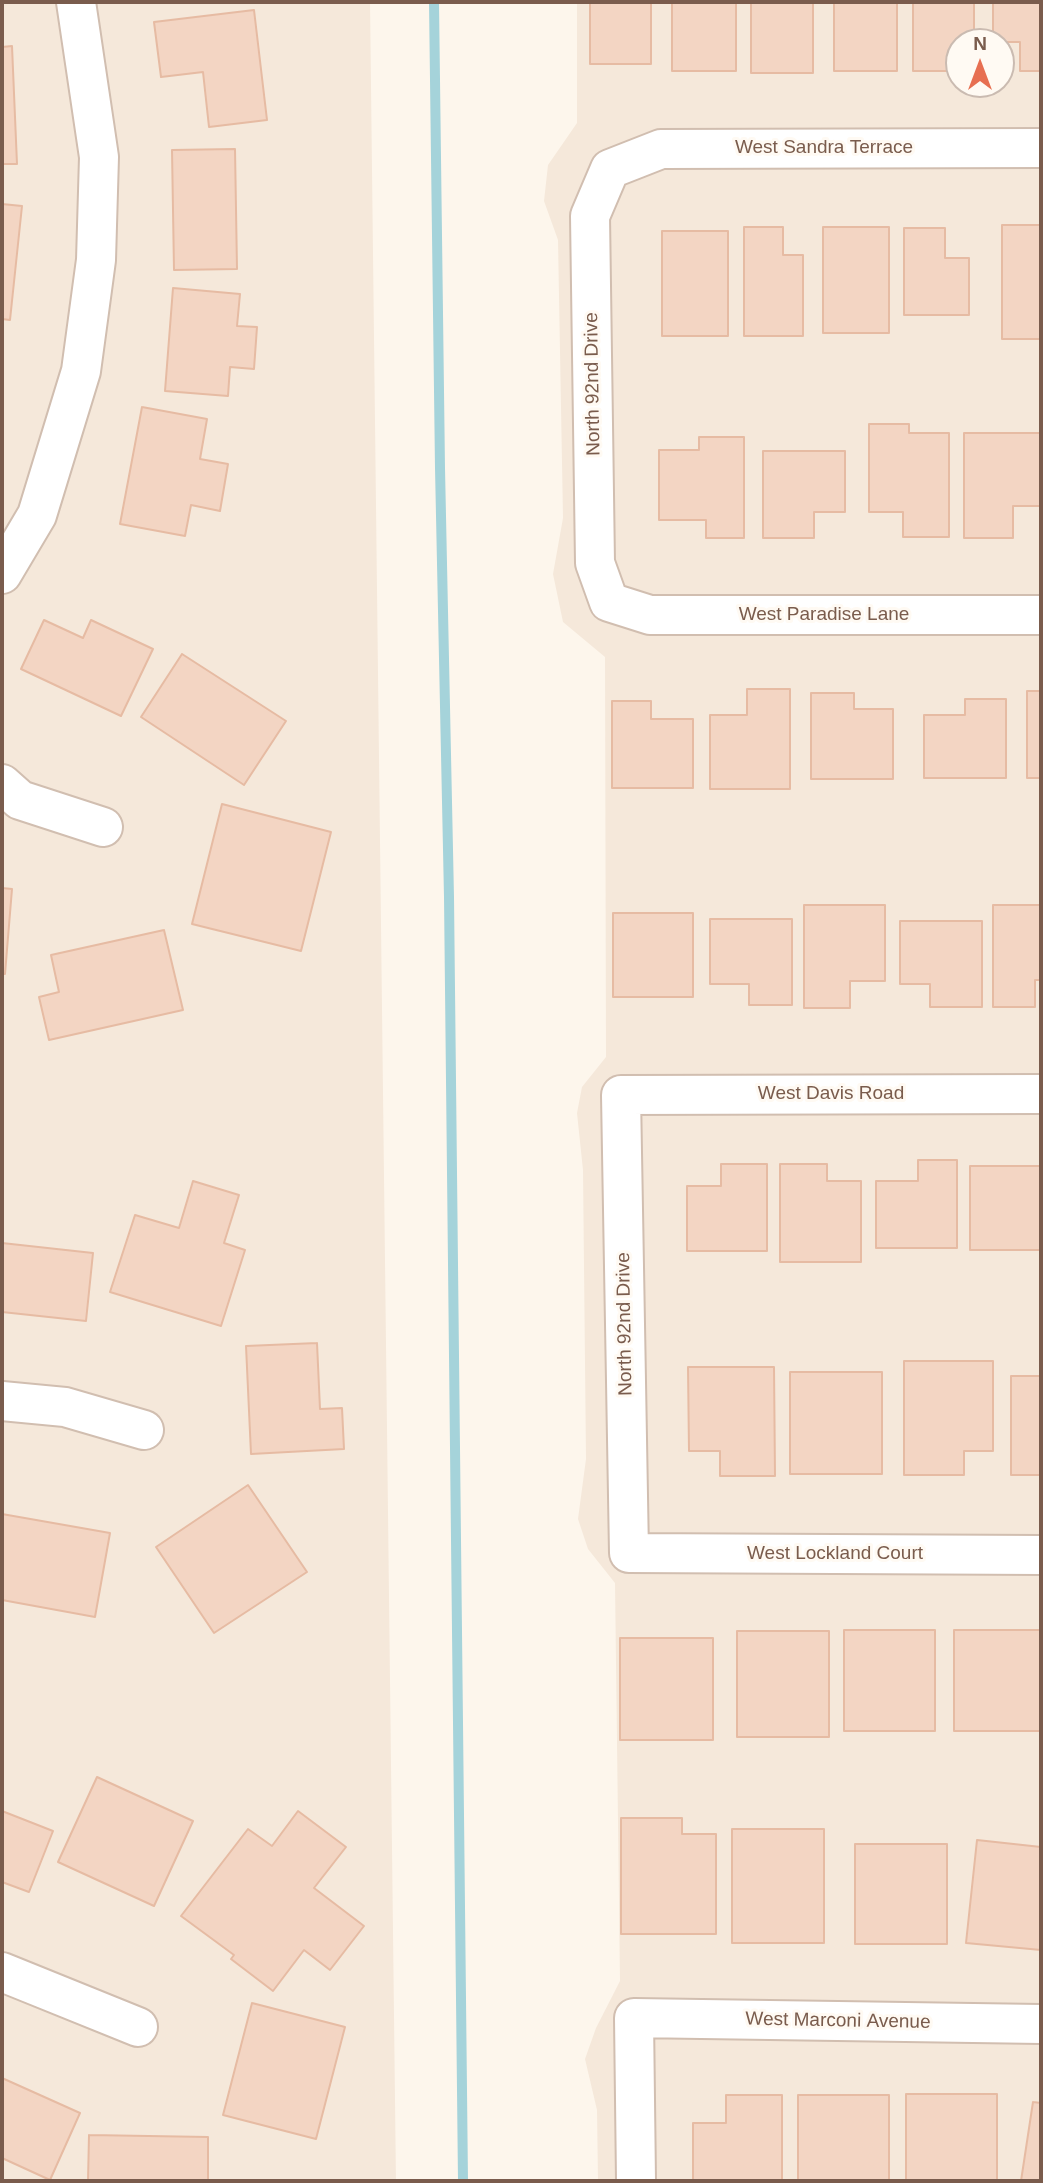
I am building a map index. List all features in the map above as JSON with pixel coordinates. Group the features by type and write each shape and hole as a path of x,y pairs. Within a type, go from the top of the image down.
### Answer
{"street":[{"path":"2,575 37,515 81,371 96,260 99,157 76,2"},
{"name":"West Sandra Terrace","path":"610,169 662,149 1041,148"},
{"name":"North 92nd Drive","path":"609,602 595,563 590,216 610,169"},
{"name":"West Paradise Lane","path":"609,602 650,615 1041,615"},
{"path":"2,785 20,800 103,827"},
{"name":"West Davis Road","path":"621,1095 1041,1094"},
{"name":"North 92nd Drive","path":"621,1095 629,1553"},
{"path":"2,1401 65,1407 144,1430"},
{"name":"West Lockland Court","path":"629,1553 1041,1555"},
{"path":"2,1972 138,2027"},
{"name":"West Marconi Avenue","path":"636,2181 634,2018 1041,2024"}],"shaded area":[{"path":"2,2 370,2 396,2181 2,2181"},
{"path":"577,2 1041,2 1041,2181 598,2181 597,2110 585,2059 596,2028 620,1981 615,1583 588,1549 578,1519 586,1459 583,1170 577,1113 582,1087 606,1057 605,657 563,622 553,574 563,518 558,240 544,201 548,165 577,123"}],"building":[{"path":"590,2 651,2 651,64 590,64"},
{"path":"672,2 736,2 736,71 672,71"},
{"path":"751,2 813,2 813,73 751,73"},
{"path":"834,2 897,2 897,71 834,71"},
{"path":"913,2 974,2 974,28 945,28 945,71 913,71"},
{"path":"993,2 1041,2 1041,71 1020,71 1020,42 1015,42 1015,28 993,28"},
{"path":"254,10 267,120 209,127 203,72 161,77 154,22"},
{"path":"12,46 17,164 2,164 2,47"},
{"path":"235,149 237,269 174,270 172,150"},
{"path":"2,204 22,206 10,320 2,319"},
{"path":"1002,225 1041,225 1041,339 1002,339"},
{"path":"744,227 783,227 783,255 803,255 803,336 744,336"},
{"path":"823,227 889,227 889,333 823,333"},
{"path":"904,228 945,228 945,258 969,258 969,315 904,315"},
{"path":"662,231 728,231 728,336 662,336"},
{"path":"173,288 240,294 237,326 257,327 254,369 230,367 228,396 165,391"},
{"path":"142,407 207,419 200,459 228,464 220,511 191,505 185,536 120,524"},
{"path":"869,424 909,424 909,433 949,433 949,537 903,537 903,512 869,512"},
{"path":"964,433 1041,433 1041,506 1013,506 1013,538 964,538"},
{"path":"699,437 744,437 744,538 706,538 706,520 659,520 659,450 699,450"},
{"path":"763,451 845,451 845,512 814,512 814,538 763,538"},
{"path":"44,620 83,638 91,620 153,649 121,716 21,669"},
{"path":"182,654 286,721 244,785 141,717"},
{"path":"747,689 790,689 790,789 710,789 710,715 747,715"},
{"path":"1027,691 1041,691 1041,778 1027,778"},
{"path":"811,693 854,693 854,709 893,709 893,779 811,779"},
{"path":"965,699 1006,699 1006,778 924,778 924,715 965,715"},
{"path":"612,701 651,701 651,719 693,719 693,788 612,788"},
{"path":"222,804 331,832 301,951 192,924"},
{"path":"2,888 12,889 5,974 2,974"},
{"path":"804,905 885,905 885,981 850,981 850,1008 804,1008"},
{"path":"993,905 1041,905 1041,980 1035,980 1035,1007 993,1007"},
{"path":"613,913 693,913 693,997 613,997"},
{"path":"710,919 792,919 792,1005 749,1005 749,984 710,984"},
{"path":"900,921 982,921 982,1007 930,1007 930,984 900,984"},
{"path":"164,930 183,1010 49,1040 39,997 59,992 51,955"},
{"path":"918,1160 957,1160 957,1248 876,1248 876,1181 918,1181"},
{"path":"721,1164 767,1164 767,1251 687,1251 687,1186 721,1186"},
{"path":"780,1164 827,1164 827,1181 861,1181 861,1262 780,1262"},
{"path":"970,1166 1041,1166 1041,1250 970,1250"},
{"path":"193,1181 239,1195 224,1243 245,1250 221,1326 110,1292 135,1215 179,1228"},
{"path":"2,1243 93,1253 86,1321 2,1312"},
{"path":"317,1343 320,1409 342,1408 344,1449 251,1454 246,1346"},
{"path":"904,1361 993,1361 993,1451 964,1451 964,1475 904,1475"},
{"path":"688,1367 774,1367 775,1476 720,1476 720,1451 689,1451"},
{"path":"790,1372 882,1372 882,1474 790,1474"},
{"path":"1011,1376 1041,1376 1041,1475 1011,1475"},
{"path":"248,1485 307,1572 214,1633 156,1547"},
{"path":"2,1514 110,1533 95,1617 2,1600"},
{"path":"844,1630 935,1630 935,1731 844,1731"},
{"path":"954,1630 1041,1630 1041,1731 954,1731"},
{"path":"737,1631 829,1631 829,1737 737,1737"},
{"path":"620,1638 713,1638 713,1740 620,1740"},
{"path":"97,1777 193,1821 154,1906 58,1862"},
{"path":"2,1811 53,1831 29,1892 2,1882"},
{"path":"298,1811 346,1847 314,1888 364,1926 330,1970 304,1950 273,1991 231,1959 234,1955 181,1916 248,1829 272,1846"},
{"path":"621,1818 682,1818 682,1834 716,1834 716,1934 621,1934"},
{"path":"732,1829 824,1829 824,1943 732,1943"},
{"path":"977,1840 1041,1847 1041,1950 966,1943"},
{"path":"855,1844 947,1844 947,1944 855,1944"},
{"path":"252,2003 345,2027 316,2139 223,2115"},
{"path":"2,2078 80,2113 50,2180 2,2158"},
{"path":"906,2094 997,2094 997,2181 906,2181"},
{"path":"726,2095 782,2095 782,2181 693,2181 693,2123 726,2123"},
{"path":"798,2095 889,2095 889,2181 798,2181"},
{"path":"1033,2102 1041,2103 1041,2181 1021,2181"},
{"path":"89,2135 208,2137 208,2181 88,2181"}],"waterway":[{"path":"434,2 449,897 463,2181"}]}
